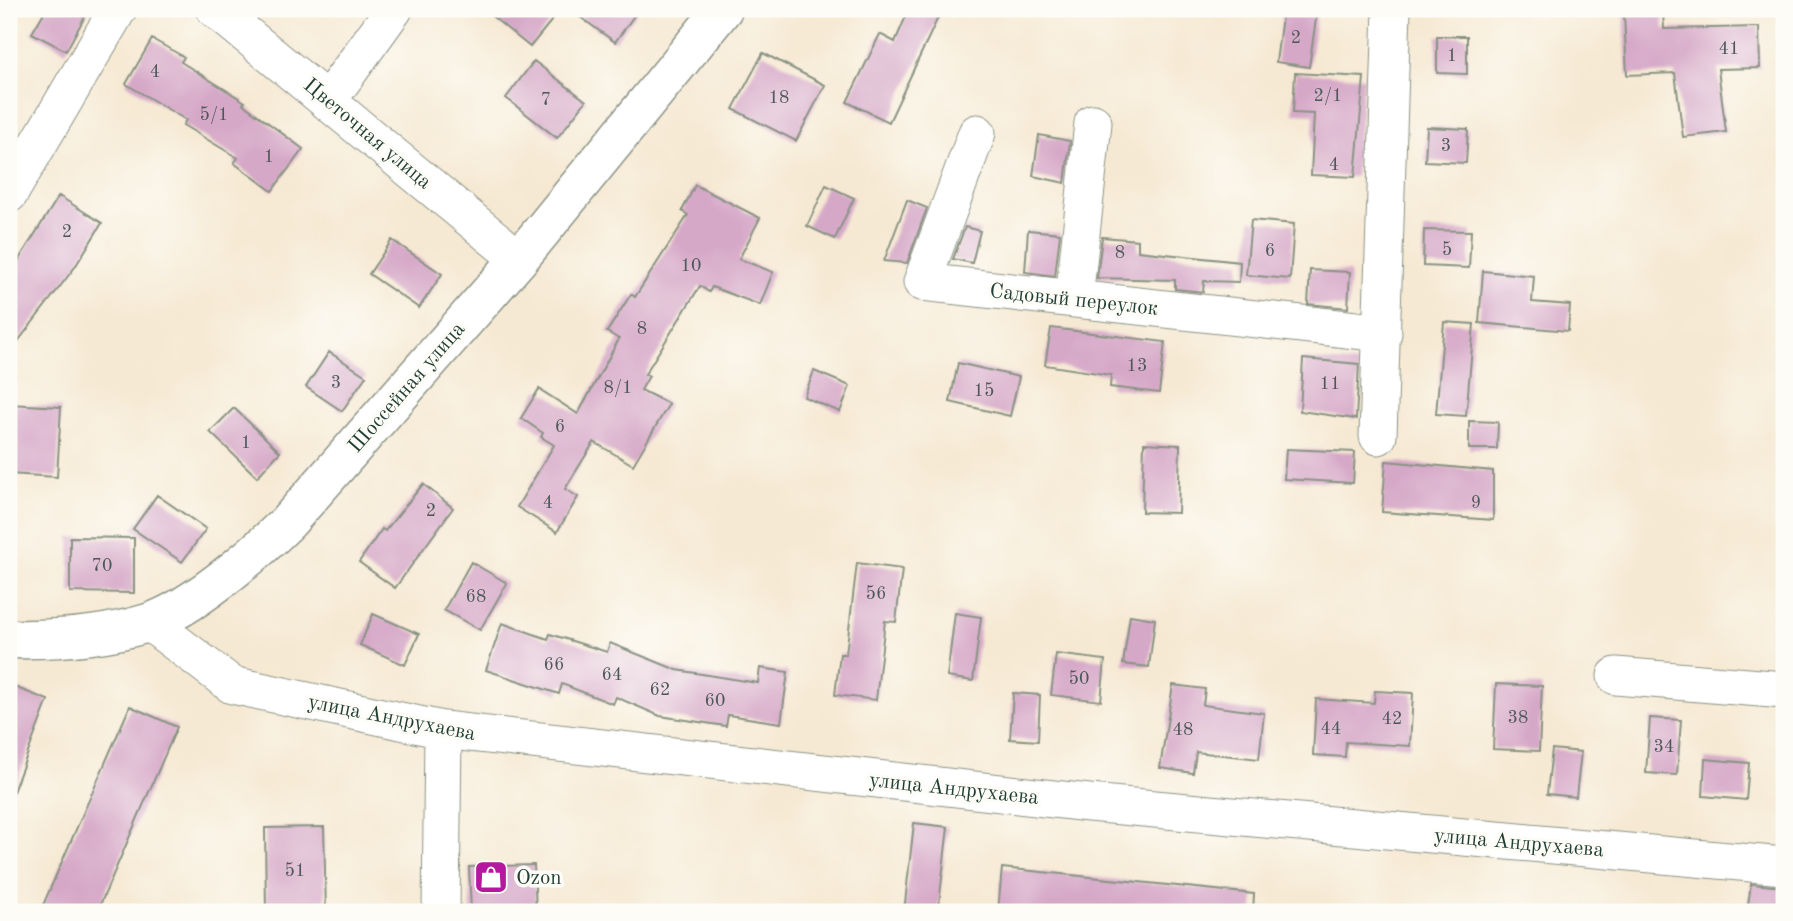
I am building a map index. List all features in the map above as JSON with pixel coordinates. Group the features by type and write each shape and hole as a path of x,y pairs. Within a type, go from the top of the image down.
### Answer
{"main road":[{"name":"Шоссейная улица","path":"9,639 68,640 150,622 207,590 288,523 519,259 723,9"}],"street":[{"path":"9,194 118,9"},
{"name":"Цветочная улица","path":"215,9 329,99 519,259"},
{"path":"329,99 394,9"},
{"path":"1378,436 1384,333 1392,9"},
{"path":"1074,299 1093,123"},
{"name":"Садовый переулок","path":"977,133 922,282 1384,333"},
{"name":"улица Андрухаева","path":"150,622 232,685 443,730 1089,803 1784,866"},
{"path":"1616,676 1784,690"},
{"path":"441,912 443,730"}],"building":[{"path":"46,9 89,9 66,51 32,33"},
{"path":"483,9 561,9 530,47"},
{"path":"569,9 639,9 615,42"},
{"path":"909,9 942,9 889,122 847,102 880,34 895,42"},
{"path":"1283,9 1317,12 1309,67 1276,62"},
{"path":"1663,12 1664,29 1759,27 1760,68 1718,69 1726,132 1683,137 1675,73 1627,75 1624,14"},
{"path":"1437,36 1467,36 1467,74 1437,73"},
{"path":"152,39 184,57 181,62 245,102 243,104 303,149 272,191 234,163 238,158 183,125 186,120 126,84"},
{"path":"763,53 825,85 796,141 733,109"},
{"path":"534,61 586,101 557,138 506,98"},
{"path":"1295,73 1364,77 1355,177 1311,175 1314,114 1293,113"},
{"path":"1427,127 1468,129 1466,163 1425,161"},
{"path":"1039,135 1070,141 1065,183 1033,176"},
{"path":"695,185 760,218 739,259 773,272 760,305 712,287 709,292 700,286 645,374 649,376 641,390 669,404 633,465 594,442 565,489 578,497 557,532 517,507 554,445 541,437 543,433 521,418 539,389 578,414 619,339 607,332 631,294 635,297 688,215 682,211"},
{"path":"826,185 854,198 835,239 807,226"},
{"path":"59,196 102,223 75,267 9,353 9,275"},
{"path":"907,200 927,208 907,263 884,261"},
{"path":"1251,220 1294,224 1290,279 1246,275"},
{"path":"965,227 980,231 972,263 953,259"},
{"path":"1028,230 1060,233 1055,276 1025,272"},
{"path":"1424,230 1471,231 1469,268 1423,266"},
{"path":"1102,237 1138,240 1138,251 1240,262 1239,282 1204,281 1203,292 1175,289 1175,280 1097,278"},
{"path":"392,240 442,274 419,308 369,274"},
{"path":"1310,270 1350,272 1348,308 1308,304"},
{"path":"1483,271 1534,276 1532,302 1570,305 1568,331 1479,323"},
{"path":"1444,322 1474,324 1466,416 1436,414"},
{"path":"1051,328 1165,342 1159,393 1110,387 1111,375 1045,365"},
{"path":"329,352 366,376 342,411 306,387"},
{"path":"1303,359 1359,364 1356,419 1300,411"},
{"path":"958,363 1019,377 1010,416 950,402"},
{"path":"814,371 850,386 840,412 804,397"},
{"path":"9,404 61,407 57,477 9,474"},
{"path":"234,408 280,452 257,477 210,432"},
{"path":"1469,421 1498,422 1497,449 1469,449"},
{"path":"1144,443 1180,445 1178,513 1142,512"},
{"path":"1286,449 1355,452 1353,483 1284,479"},
{"path":"1386,461 1493,471 1493,520 1382,512"},
{"path":"423,484 453,508 395,588 359,562 382,529 385,531"},
{"path":"157,495 206,529 182,562 133,529"},
{"path":"70,537 134,538 134,593 70,592"},
{"path":"471,562 507,583 480,630 444,610"},
{"path":"857,563 902,569 896,622 885,621 876,700 835,695 840,654 846,654"},
{"path":"955,613 981,617 973,681 947,677"},
{"path":"373,614 419,634 405,665 360,645"},
{"path":"1130,615 1155,619 1149,667 1123,664"},
{"path":"502,623 548,639 550,634 607,652 610,643 677,670 758,683 760,668 788,672 781,723 728,715 726,726 660,716 616,697 613,704 562,684 559,694 486,670"},
{"path":"1056,654 1105,660 1101,701 1051,695"},
{"path":"1496,684 1542,686 1539,751 1493,749"},
{"path":"9,685 48,700 11,797 9,796"},
{"path":"1173,685 1205,689 1203,705 1264,713 1259,759 1196,752 1193,773 1160,768"},
{"path":"1375,691 1413,693 1410,746 1346,742 1345,757 1313,755 1316,699 1374,703"},
{"path":"1013,693 1040,695 1038,741 1010,739"},
{"path":"130,706 177,727 97,912 40,912"},
{"path":"1650,718 1681,720 1677,775 1646,773"},
{"path":"1552,749 1581,752 1576,797 1547,794"},
{"path":"1705,759 1749,763 1746,800 1703,796"},
{"path":"914,823 948,827 938,912 904,912"},
{"path":"324,827 326,912 266,912 265,828"},
{"path":"534,865 536,912 471,912 469,867"},
{"path":"1002,868 1254,894 1253,912 998,912"},
{"path":"1751,884 1784,887 1784,912 1747,912"}],"place":[{"name":"Ozon","path":"491,877"}]}
